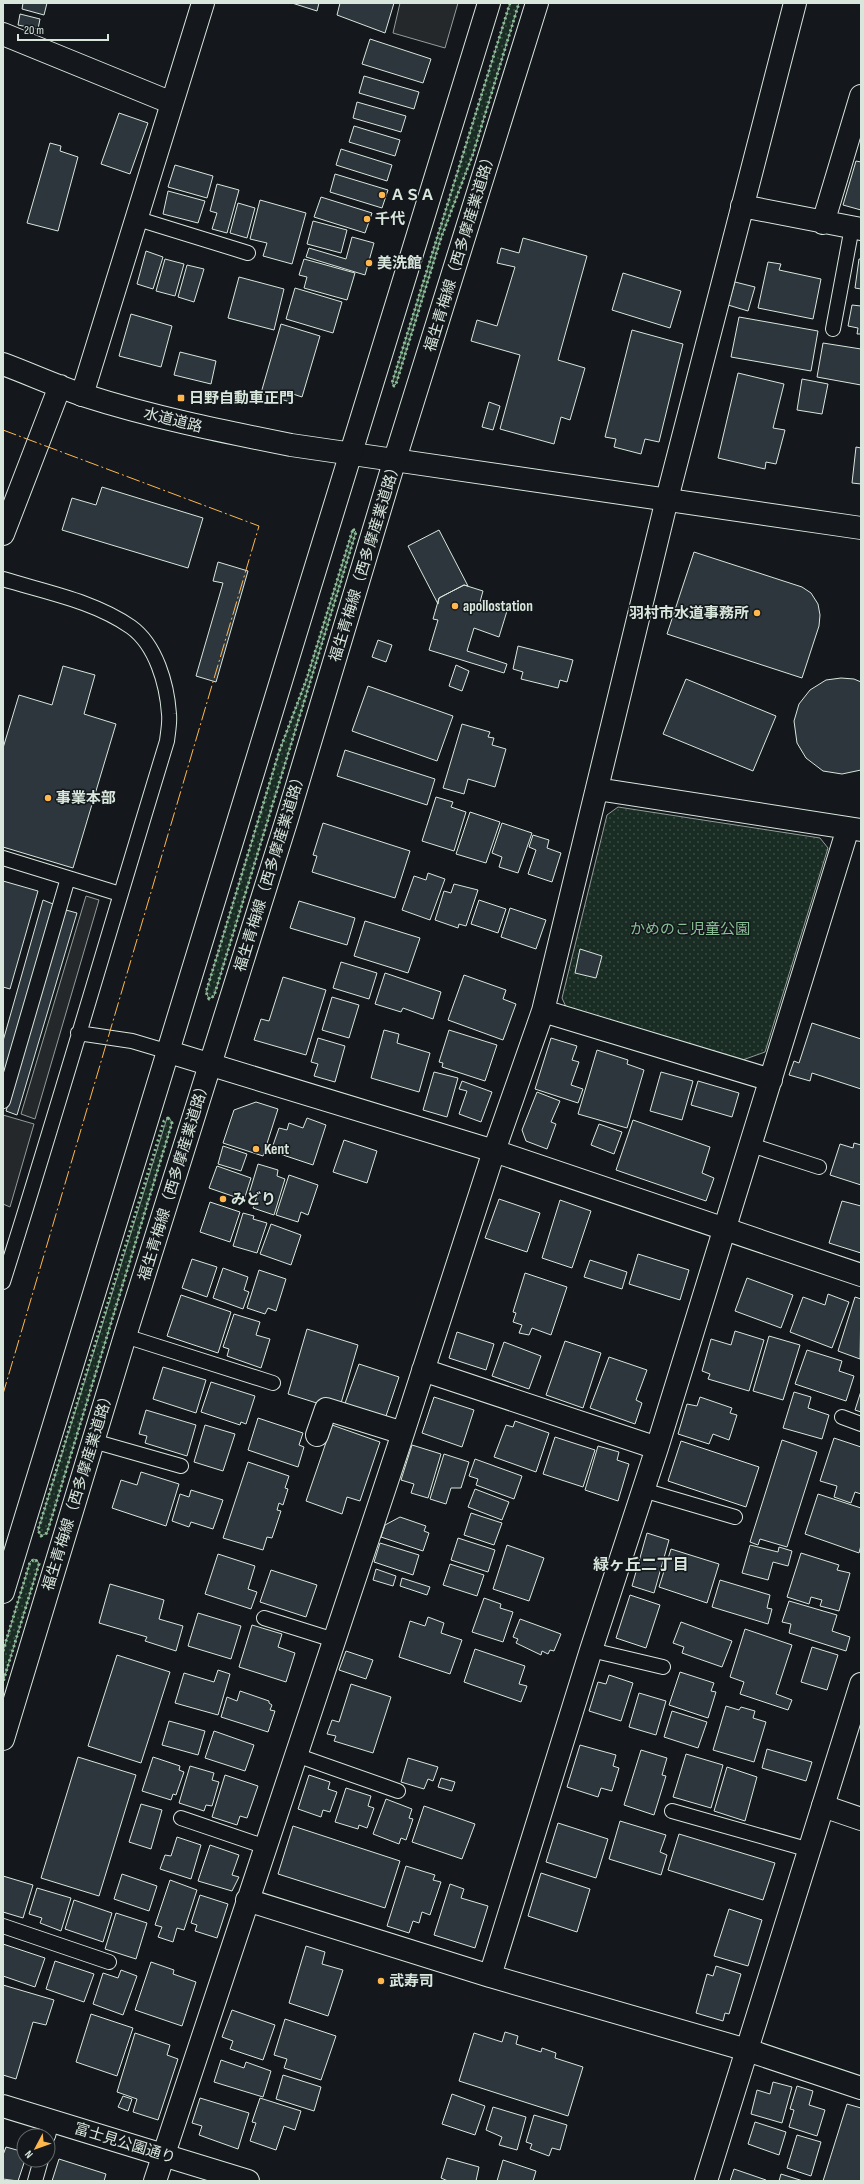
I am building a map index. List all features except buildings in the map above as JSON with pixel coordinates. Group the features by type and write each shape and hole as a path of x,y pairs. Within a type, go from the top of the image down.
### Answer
{"street":[{"path":"82,395 138,219 203,3"},
{"path":"3,1592 169,1052 349,454 489,3"},
{"name":"福生青梅線（西多摩産業道路）","path":"3,1739 125,1336 287,819 395,459 537,3"},
{"path":"156,2181 247,1900 266,1847 403,1433 494,1151 543,1011 667,499 795,3"},
{"path":"3,34 172,103"},
{"path":"822,223 861,96"},
{"path":"742,206 822,223 856,228"},
{"name":"水道道路","path":"3,364 82,395 203,428 291,445 861,528"},
{"path":"3,534 60,386"},
{"path":"490,1976 591,1650 657,1448 771,1080 855,829 597,789"},
{"path":"543,1011 771,1080"},
{"path":"169,1052 210,1066 494,1151 724,1230 861,1275"},
{"path":"423,1370 657,1448"},
{"path":"317,1435 326,1409 403,1433"},
{"path":"706,2181 861,1684"},
{"path":"823,1806 861,1819"},
{"path":"247,1900 490,1976 746,2050 861,2088"},
{"name":"富士見公園通り","path":"3,2106 48,2128"},
{"name":"富士見公園通り","path":"56,2130 164,2155 248,2181"}],"lane":[{"path":"138,219 248,252"},
{"path":"833,329 856,228"},
{"path":"3,579 98,609 131,627 146,643 161,674 166,689 170,715 167,741 78,1033 48,1138 3,1282"},
{"path":"3,858 120,894"},
{"path":"3,1101 68,878"},
{"path":"78,1033 132,1041 169,1052"},
{"path":"751,1145 819,1167"},
{"path":"125,1336 274,1383"},
{"path":"842,1417 861,1424"},
{"path":"93,1441 181,1466"},
{"path":"643,1490 735,1517"},
{"path":"264,1618 334,1640"},
{"path":"591,1650 663,1667"},
{"path":"296,1755 398,1791"},
{"path":"672,1811 810,1850"},
{"path":"180,1818 266,1847"},
{"path":"3,1926 109,1962"},
{"path":"35,2181 39,2168"}],"green space":[{"path":"510,3 519,3 473,154 441,238 396,384 394,386 392,383"},
{"path":"353,529 356,532 214,996 209,999 206,992 279,752 307,678"},
{"name":"かめのこ児童公園","path":"618,807 820,838 828,848 765,1052 737,1062 567,1009 562,998 607,815"},
{"path":"167,1118 170,1119 172,1123 47,1533 41,1536 38,1530"},
{"path":"33,1559 37,1560 39,1564 3,1682 3,1651 30,1562"}],"shaded area":[{"path":"400,3 458,3 445,48 393,33"},
{"path":"86,896 99,900 35,1119 21,1114"},
{"path":"3,1115 34,1124 10,1207 3,1204"}],"hedge":[{"path":"510,3 392,383 394,386 396,384 441,238 473,154 519,3"},
{"path":"353,529 356,532 214,996 209,999 206,992 279,752 307,678 353,529"},
{"path":"168,1118 172,1123 47,1533 41,1536 38,1530 164,1121 168,1118"},
{"path":"3,1651 30,1562 35,1559 39,1564 3,1682"}],"power":[{"path":"3,430 259,526 3,1394"}],"place":[{"name":"ＡＳＡ","path":"382,195"},
{"name":"千代","path":"367,219"},
{"name":"美洗館","path":"369,263"},
{"name":"日野自動車正門","path":"181,398"},
{"name":"apollostation","path":"455,606"},
{"name":"羽村市水道事務所","path":"757,613"},
{"name":"事業本部","path":"48,798"},
{"name":"Kent","path":"256,1149"},
{"name":"みどり","path":"223,1199"},
{"name":"武寿司","path":"381,1981"}],"district":[{"name":"緑ヶ丘二丁目","path":"641,1564"}]}
